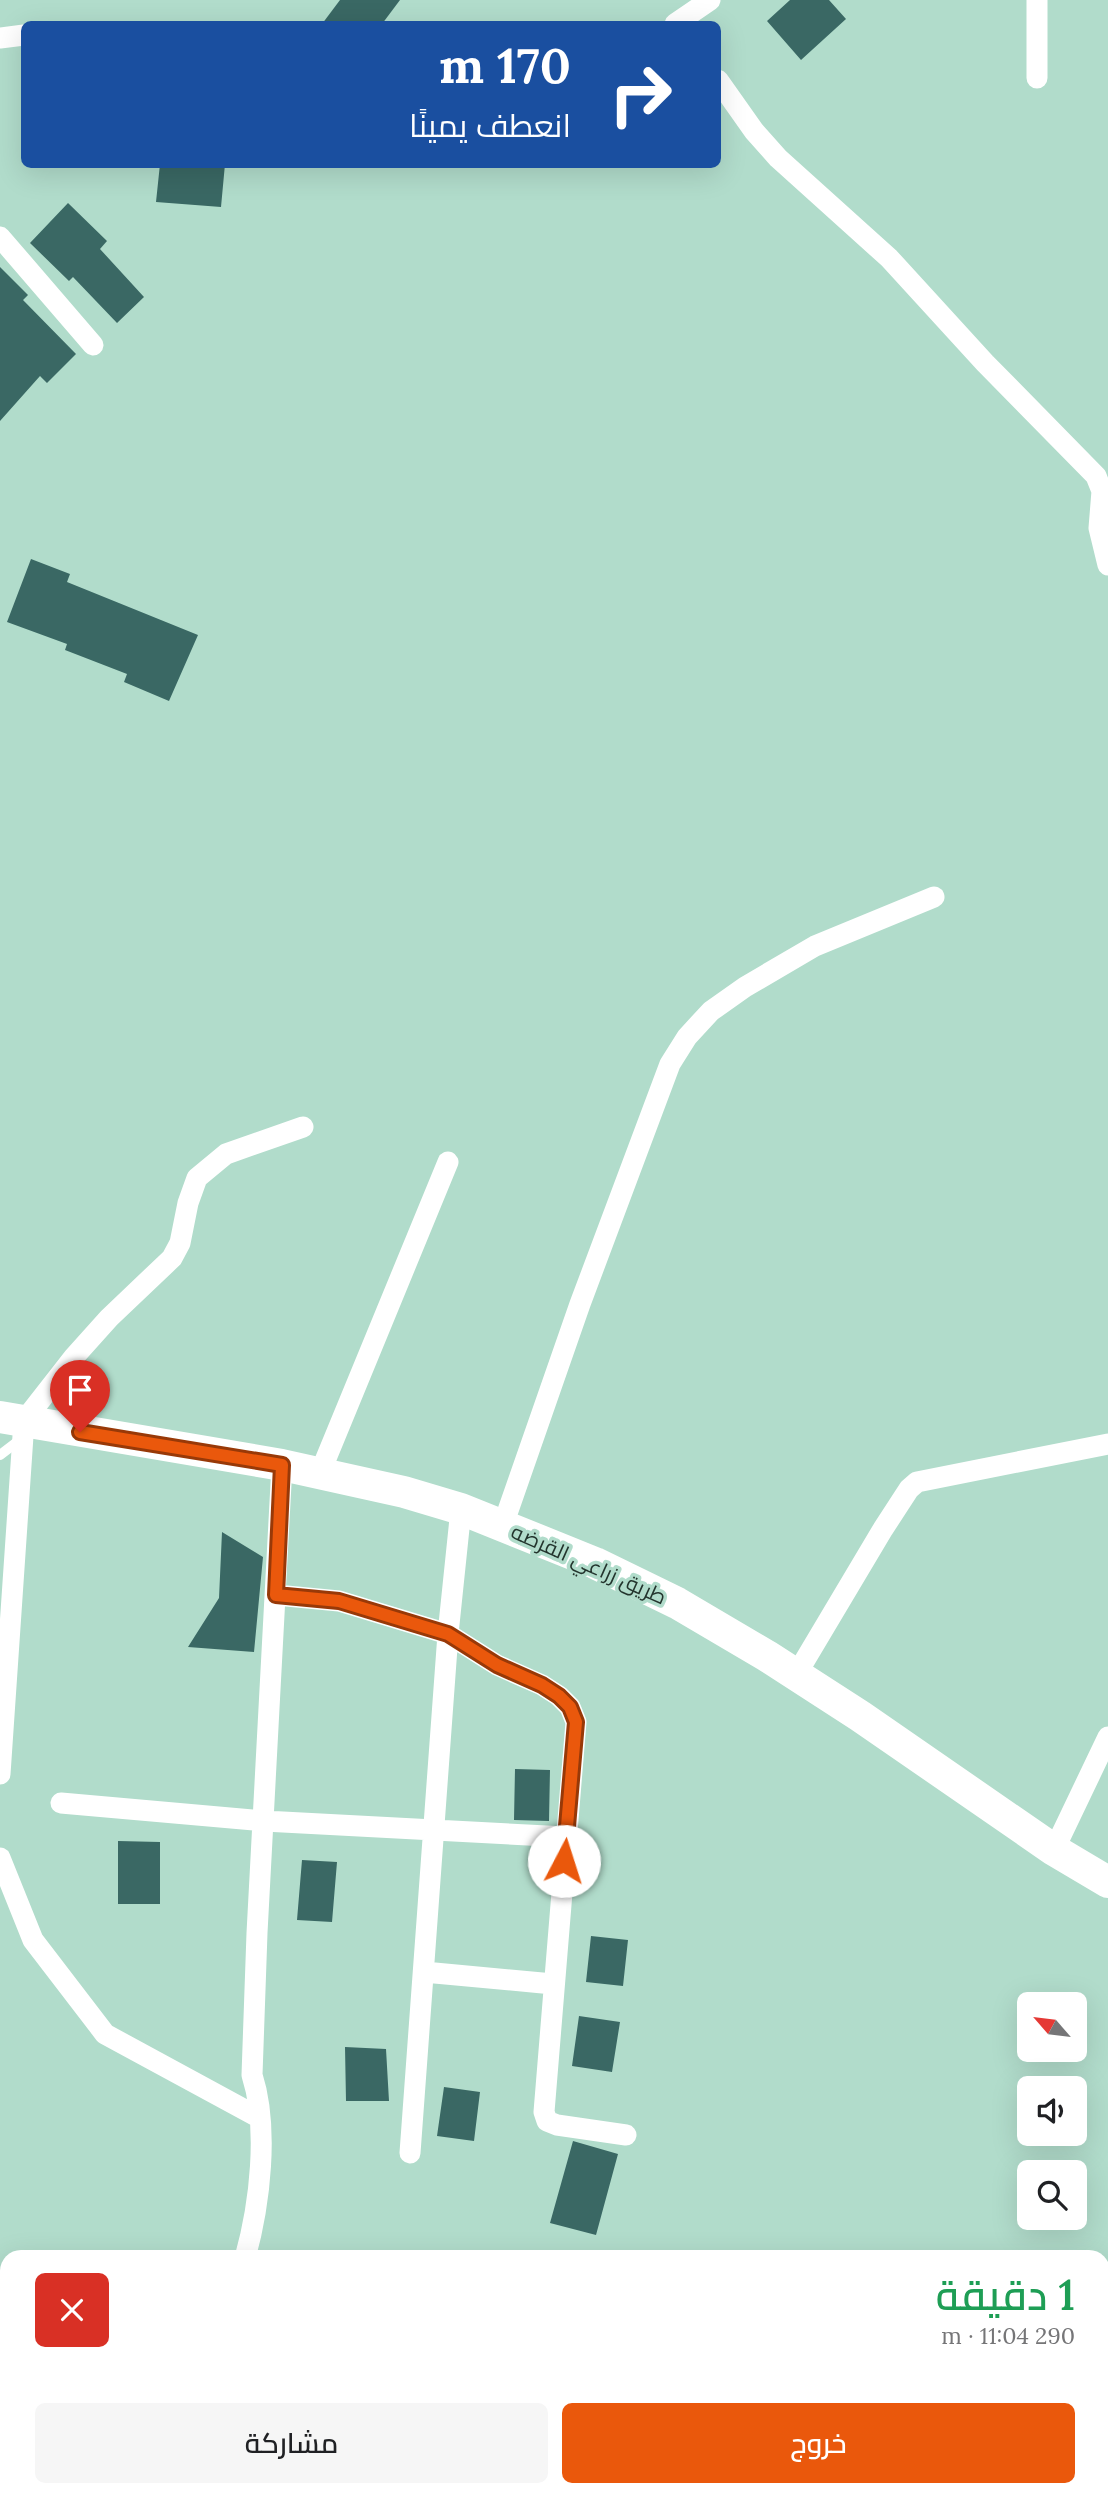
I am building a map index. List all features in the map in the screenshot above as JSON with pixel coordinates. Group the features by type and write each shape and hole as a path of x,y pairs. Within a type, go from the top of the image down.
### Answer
{"main road":[{"name":"طريق زراعي القرضه","path":"15,1425 80,1432 282,1465 404,1492 461,1509 595,1563 677,1603 796,1675 1054,1850 1108,1881"}],"street":[{"path":"680,21 710,0"},
{"path":"1037,0 1037,78"},
{"path":"0,38 21,35"},
{"path":"721,84 754,131 778,158 889,258 985,363 1096,477 1102,491 1098,528 1108,565"},
{"path":"0,237 93,345"},
{"path":"503,1525 580,1304 670,1064 687,1037 710,1011 815,946 934,897"},
{"path":"0,1774 15,1425 109,1318 172,1258 180,1244 188,1203 197,1178 226,1154 303,1127"},
{"path":"320,1474 448,1162"},
{"path":"796,1675 883,1529 909,1489 917,1482 1108,1444"},
{"path":"247,2250 256,2204 260,2118 252,2075 282,1465"},
{"path":"411,2153 448,1634 461,1509"},
{"path":"276,1595 339,1601 448,1634 497,1665 542,1685 570,1707 576,1722 544,2112 547,2121 557,2125 626,2135"},
{"path":"1054,1850 1108,1738"},
{"path":"61,1803 264,1821 566,1837"},
{"path":"0,1858 33,1941 104,2034 260,2118"},
{"path":"424,1972 553,1984"}],"lane":[{"path":"0,1455 15,1425"}],"building":[{"path":"340,0 400,0 384,21 324,21"},
{"path":"790,0 829,0 846,19 801,60 767,21"},
{"path":"160,168 225,168 221,207 156,202"},
{"path":"68,203 107,241 100,249 144,297 117,323 73,277 69,281 30,243"},
{"path":"0,267 28,295 23,300 76,354 47,383 40,376 0,421"},
{"path":"31,559 70,574 67,582 198,635 169,701 124,682 127,674 65,650 67,644 7,622"},
{"path":"222,1532 263,1557 254,1652 188,1647 219,1598"},
{"path":"515,1769 550,1770 549,1821 514,1820"},
{"path":"118,1841 160,1842 160,1904 118,1904"},
{"path":"302,1860 337,1862 332,1922 297,1920"},
{"path":"591,1936 628,1940 623,1986 586,1982"},
{"path":"579,2016 620,2022 612,2072 572,2066"},
{"path":"345,2047 386,2049 389,2101 346,2101"},
{"path":"444,2087 480,2092 474,2141 437,2136"},
{"path":"573,2141 618,2154 596,2235 550,2223"}],"route":[{"path":"80,1432 282,1465 276,1595 339,1601 448,1634 497,1665 542,1685 559,1696 570,1707 576,1722 564,1861"}]}
